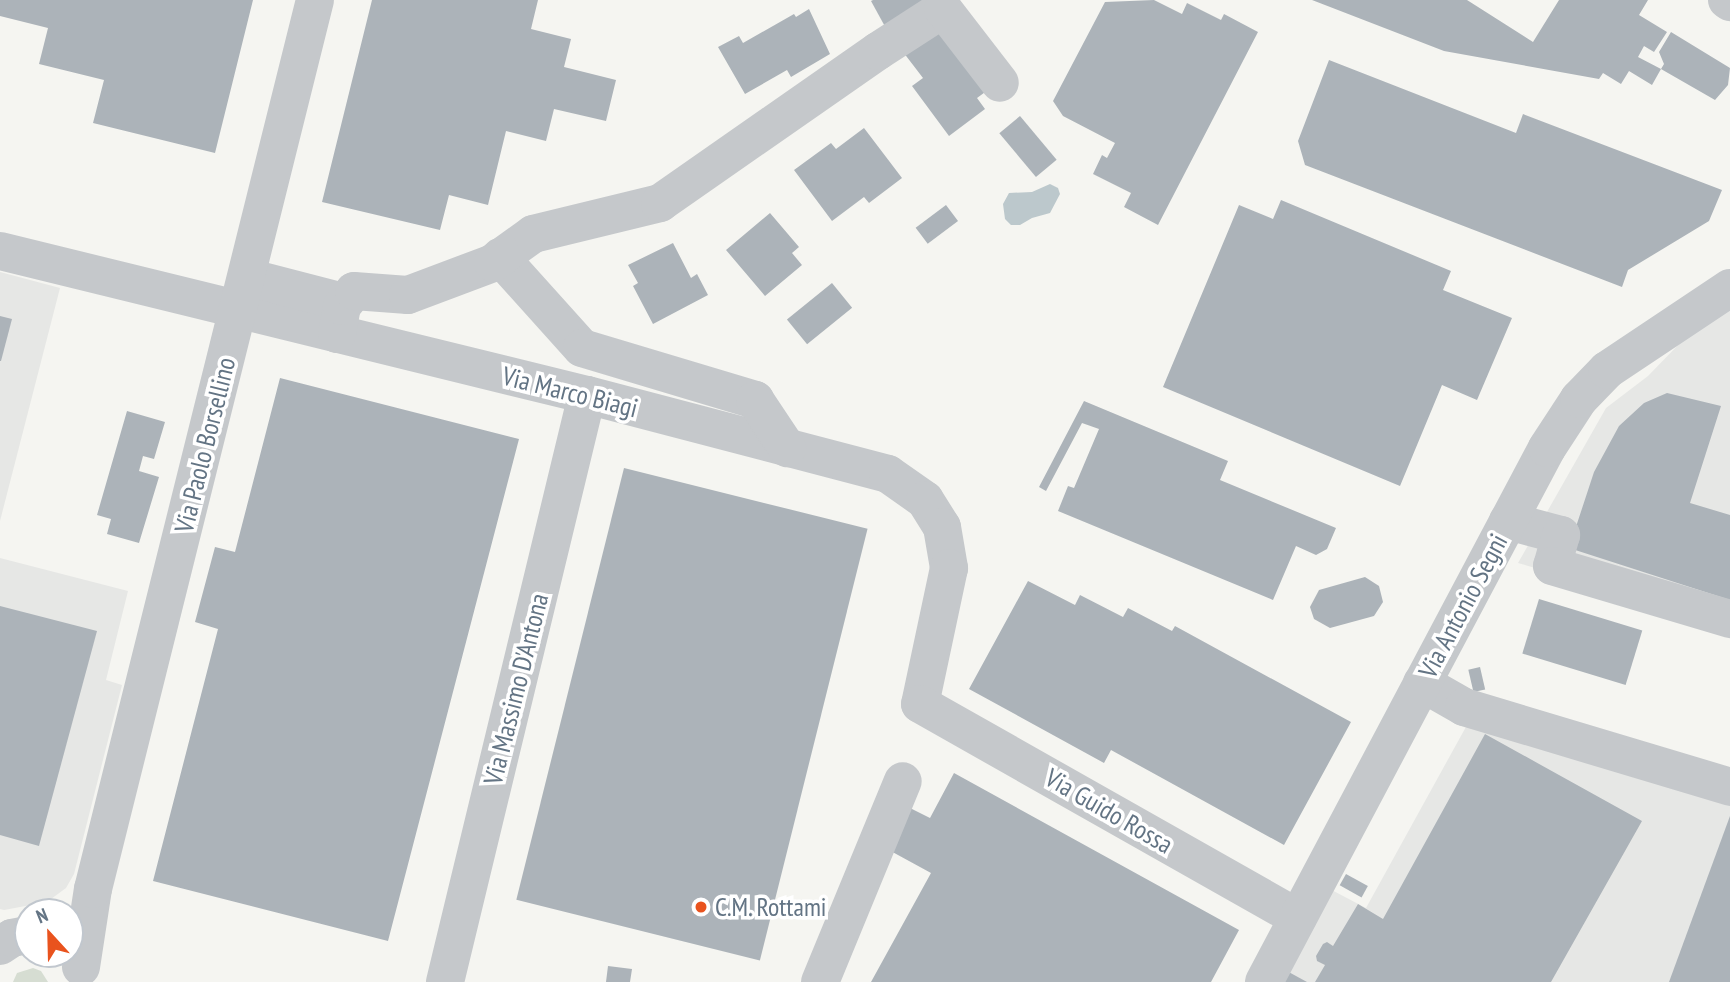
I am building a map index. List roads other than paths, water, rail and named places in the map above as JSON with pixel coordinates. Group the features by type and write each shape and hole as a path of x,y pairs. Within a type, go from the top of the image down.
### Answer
{"street":[{"name":"Via Paolo Borsellino","path":"84,935 93,889 315,0"},
{"path":"341,318 354,291 408,295 493,263 533,234 660,203 945,5 1000,83"},
{"name":"Via Marco Biagi","path":"0,251 243,293 341,318 587,395 888,474 925,500 942,527 949,568 920,704"},
{"path":"500,257 582,348 755,400 787,448"},
{"name":"Via Antonio Segni","path":"1264,982 1547,448 1580,399 1607,370 1730,288"},
{"name":"Via Massimo D'Antona","path":"445,982 587,395"},
{"path":"1508,521 1560,535 1552,566 1730,619"},
{"path":"1423,683 1464,707 1730,788"},
{"name":"Via Guido Rossa","path":"920,704 1298,918"},
{"path":"820,982 903,781"},
{"path":"81,898 93,889"}],"place":[{"name":"C.M. Rottami","path":"701,907"}]}
